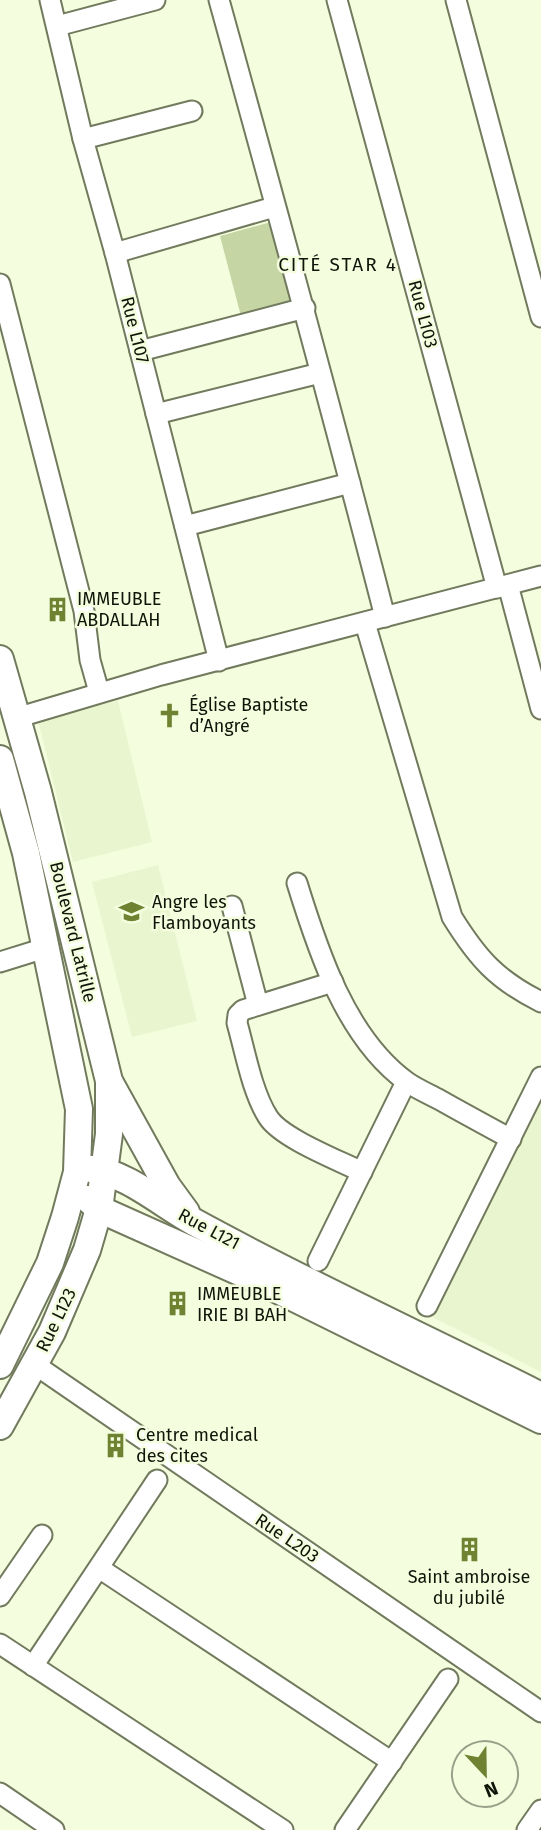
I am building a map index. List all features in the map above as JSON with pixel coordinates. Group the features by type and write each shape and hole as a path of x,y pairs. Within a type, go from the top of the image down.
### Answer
{"main road":[{"name":"Boulevard Latrille","path":"0,659 38,792 109,1081 109,1133 99,1209"},
{"name":"Boulevard Latrille","path":"0,759 26,853 71,1059 79,1109 77,1172"},
{"path":"109,1081 167,1186 193,1222"},
{"name":"Rue L121","path":"77,1172 90,1169 121,1177 193,1222 541,1396"},
{"path":"77,1172 85,1196 99,1209"},
{"name":"Rue L123","path":"0,1365 50,1263 77,1172"},
{"name":"Rue L121","path":"99,1209 262,1282 541,1420"},
{"name":"Rue L123","path":"0,1426 69,1293 87,1250 99,1209"}],"street":[{"name":"Rue L107","path":"50,0 83,139 115,253 219,661"},
{"path":"57,26 155,0"},
{"path":"219,0 274,207 305,308 385,618"},
{"name":"Rue L103","path":"337,0 502,587 541,709"},
{"path":"456,0 541,317"},
{"path":"83,139 192,111"},
{"path":"115,253 274,207"},
{"path":"0,284 84,611 90,660 99,692"},
{"path":"140,351 305,308"},
{"path":"156,414 320,373"},
{"path":"185,526 350,483"},
{"path":"16,718 99,692 541,576"},
{"path":"365,623 453,917 470,947 493,972 521,992 541,1002"},
{"path":"297,883 332,982 352,1019 377,1053 406,1082 510,1139"},
{"path":"232,906 258,1005"},
{"path":"0,962 45,948"},
{"path":"332,982 243,1010 238,1015 237,1023 259,1098 269,1118 292,1137 362,1172"},
{"path":"427,1306 541,1077"},
{"path":"318,1261 406,1082"},
{"name":"Rue L203","path":"34,1364 541,1712"},
{"path":"33,1666 157,1480"},
{"path":"0,1596 42,1535"},
{"path":"99,1568 392,1762"},
{"path":"0,1644 283,1830"},
{"path":"345,1830 448,1679"},
{"path":"0,1793 54,1830"},
{"path":"527,1830 541,1810"}],"shaded area":[{"path":"271,222 293,307 242,320 220,236"},
{"path":"118,701 152,842 73,862 38,720"},
{"path":"158,865 197,1021 132,1037 92,882"},
{"path":"541,1102 541,1372 432,1317"}],"place":[{"name":"IMMEUBLE ABDALLAH","path":"57,609"},
{"name":"Église Baptiste d’Angré","path":"169,715"},
{"name":"Angre les Flamboyants","path":"132,912"},
{"name":"IMMEUBLE IRIE BI BAH","path":"177,1304"},
{"name":"Centre medical des cites","path":"116,1445"},
{"name":"Saint ambroise du jubilé","path":"469,1550"}],"district":[{"name":"CITÉ STAR 4","path":"338,264"}]}
